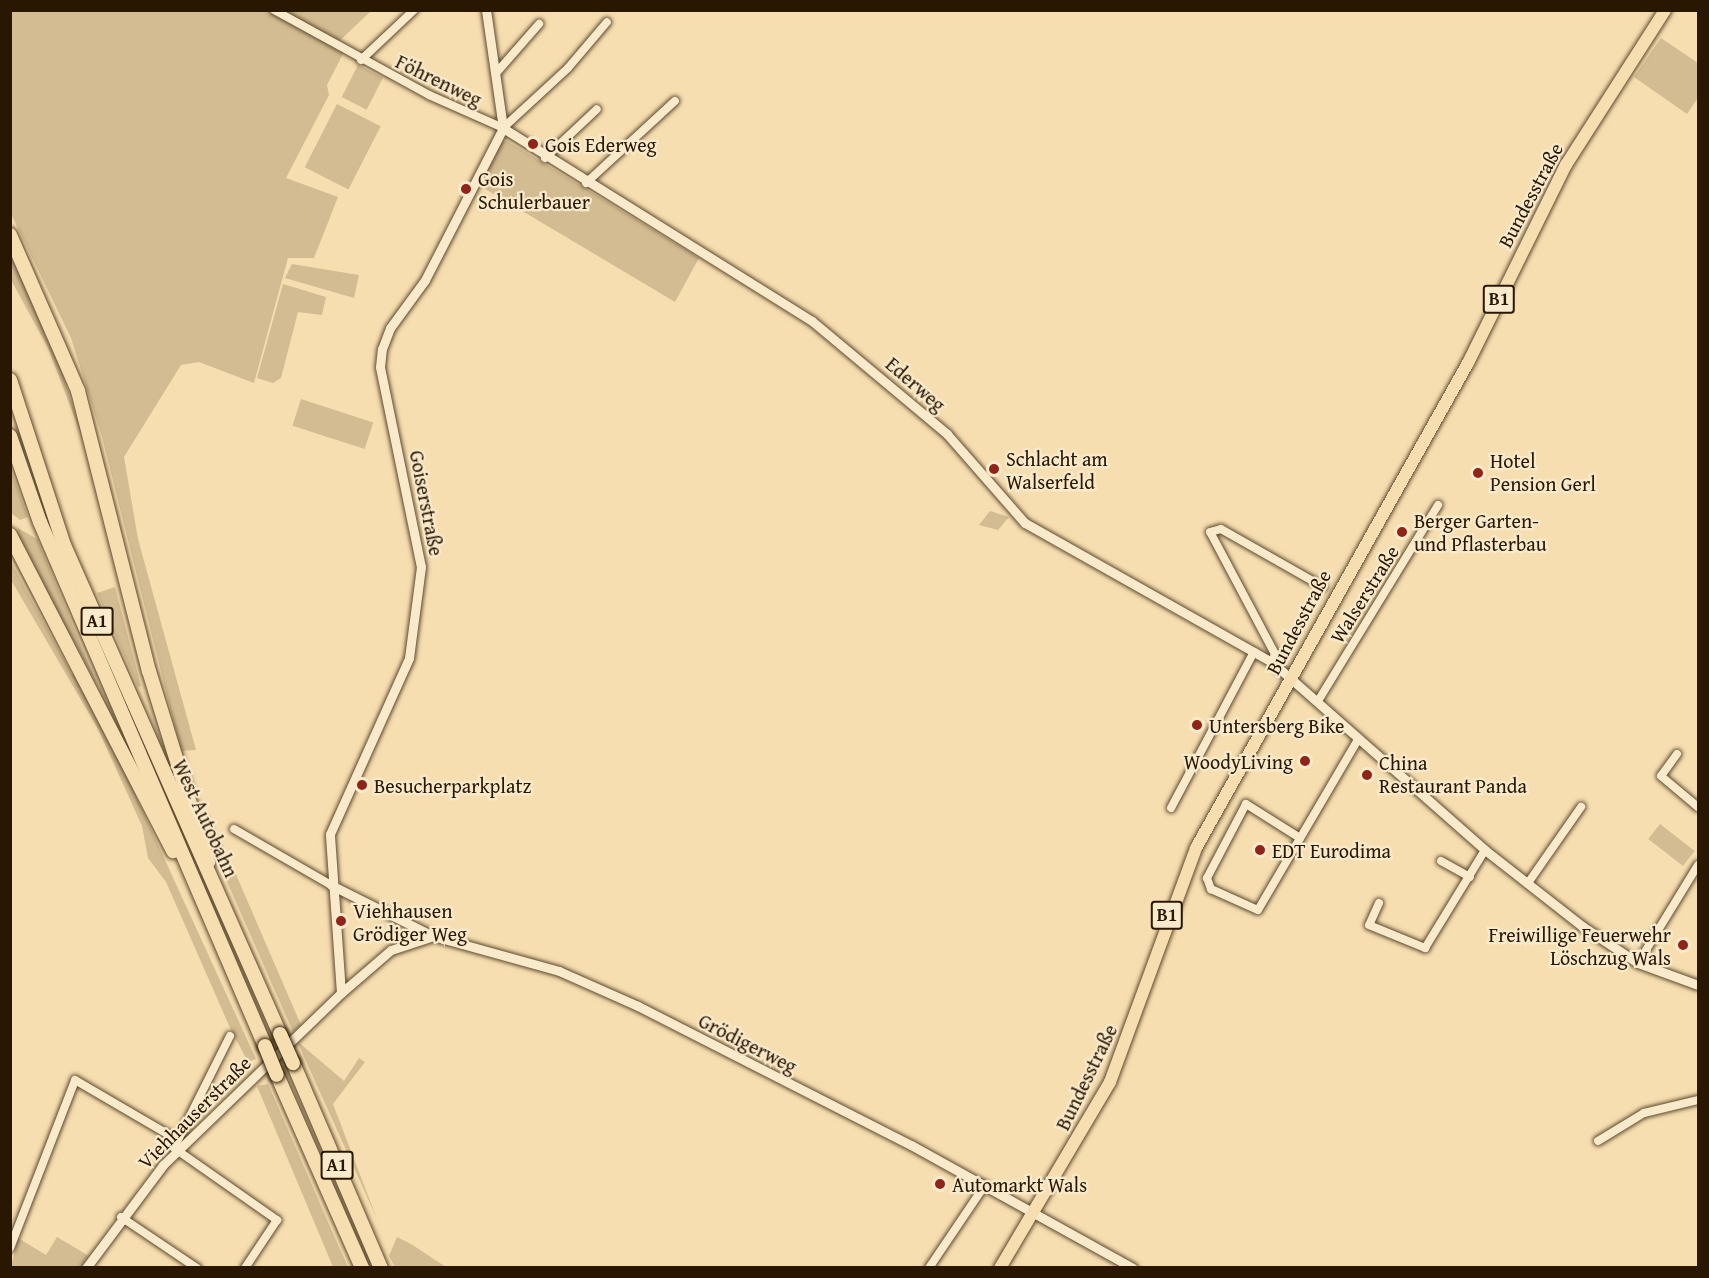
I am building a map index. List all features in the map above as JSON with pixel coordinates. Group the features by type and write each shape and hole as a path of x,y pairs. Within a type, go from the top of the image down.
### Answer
{"highway":[{"path":"10,236 78,390 152,681 209,870"},
{"name":"West Autobahn","path":"10,380 64,545 209,870 381,1268"},
{"name":"West Autobahn","path":"10,436 40,522 197,894 362,1268"},
{"path":"10,535 197,894"}],"main road":[{"name":"Bundesstraße","path":"1000,1268 1035,1212 1122,1055 1171,904 1196,848 1468,363 1566,165 1665,10"}],"street":[{"name":"Föhrenweg","path":"274,10 361,60 503,128"},
{"name":"Föhrenweg","path":"361,60 414,10"},
{"path":"486,10 503,128"},
{"path":"503,128 568,68 607,22"},
{"path":"496,72 539,24"},
{"path":"586,183 675,101"},
{"path":"545,158 597,109"},
{"name":"Ederweg","path":"503,128 545,158 829,333 947,434 1025,523 1272,662 1290,679"},
{"name":"Goiserstraße","path":"341,993 331,885 332,824 390,709 418,617 421,567 415,519 386,399 382,349 390,328 425,280 503,128"},
{"name":"Walserstraße","path":"1318,701 1438,505"},
{"path":"1272,662 1275,654 1210,532 1221,529 1323,586"},
{"path":"1171,808 1254,652"},
{"path":"1290,679 1318,701 1485,850 1528,883 1638,963 1698,985"},
{"path":"1300,838 1246,804 1207,878 1211,889 1258,910 1359,738"},
{"path":"1677,754 1661,776 1698,807"},
{"path":"1528,883 1581,807"},
{"path":"234,829 331,885"},
{"path":"1379,903 1369,925 1425,948 1485,850"},
{"path":"1441,861 1470,877"},
{"path":"1638,963 1698,866"},
{"name":"Grödigerweg","path":"331,885 432,936 559,970 985,1185 1133,1268"},
{"path":"341,993 391,950 432,936"},
{"name":"Viehhauserstraße","path":"86,1268 121,1217 176,1152 341,993"},
{"path":"231,1036 176,1139 176,1152 277,1220 245,1268"},
{"path":"10,1248 75,1080 176,1139"},
{"path":"1598,1141 1644,1113 1698,1100"},
{"path":"928,1268 985,1185"},
{"path":"121,1217 197,1268"}],"shaded area":[{"path":"10,11 371,11 334,46 344,52 327,85 329,95 286,178 338,197 314,258 288,258 254,383 199,362 181,365 124,457 138,539 196,750 181,751 102,437 71,338 11,214"},
{"path":"1661,38 1698,63 1698,98 1687,114 1634,77"},
{"path":"358,65 383,78 367,110 342,97"},
{"path":"337,104 381,126 348,190 305,167"},
{"path":"507,141 699,258 675,302 477,184 498,143"},
{"path":"10,253 54,347 87,450 48,348 11,280"},
{"path":"292,264 359,275 354,298 285,278"},
{"path":"283,284 326,297 322,315 298,312 281,378 273,383 257,378"},
{"path":"301,399 373,422 365,449 292,426"},
{"path":"11,470 28,517 20,520 11,513"},
{"path":"990,511 1009,517 998,530 979,525"},
{"path":"18,528 37,539 98,686 16,535"},
{"path":"10,560 71,673 85,685 256,1059 248,1062 231,1030 166,882 148,858 142,826 98,729 11,580"},
{"path":"115,587 141,686 138,687 97,593"},
{"path":"209,812 301,1025 293,1032 225,877 202,815"},
{"path":"1660,824 1695,851 1683,866 1648,839"},
{"path":"297,1041 344,1081 359,1058 365,1062 333,1104 377,1219"},
{"path":"268,1084 348,1267 333,1267 257,1086"},
{"path":"57,1237 89,1256 81,1267 11,1267 18,1238 46,1255"},
{"path":"397,1237 446,1267 395,1267 389,1256"}],"place":[{"name":"Gois Ederweg","path":"533,144"},
{"name":"Gois Schulerbauer","path":"466,189"},
{"name":"Schlacht am Walserfeld","path":"994,469"},
{"name":"Hotel Pension Gerl","path":"1478,473"},
{"name":"Berger Garten- und Pflasterbau","path":"1402,532"},
{"name":"Untersberg Bike","path":"1197,725"},
{"name":"WoodyLiving","path":"1305,761"},
{"name":"China Restaurant Panda","path":"1367,775"},
{"name":"Besucherparkplatz","path":"362,785"},
{"name":"EDT Eurodima","path":"1260,850"},
{"name":"Viehhausen Grödiger Weg","path":"341,921"},
{"name":"Freiwillige Feuerwehr Löschzug Wals","path":"1683,945"},
{"name":"Automarkt Wals","path":"940,1184"}]}
